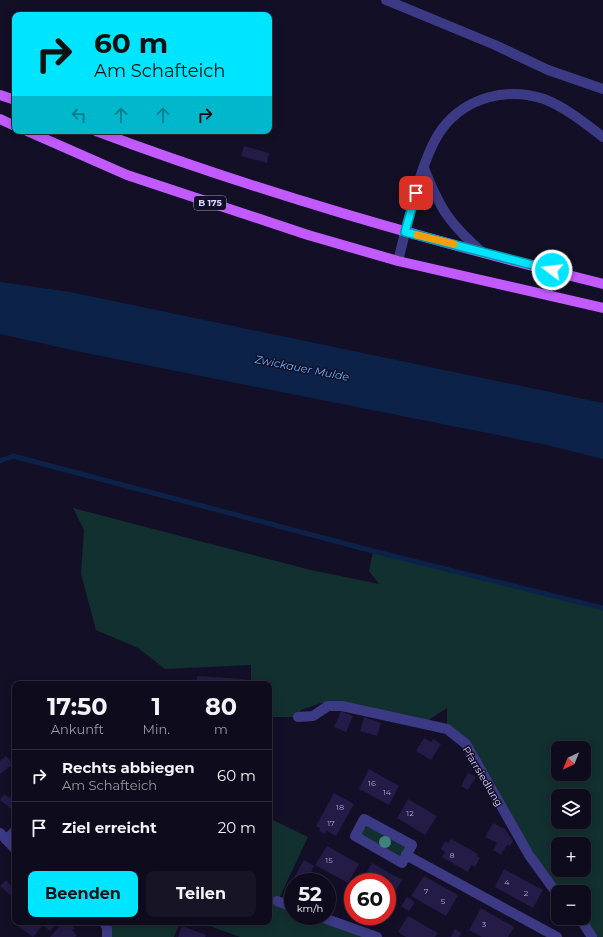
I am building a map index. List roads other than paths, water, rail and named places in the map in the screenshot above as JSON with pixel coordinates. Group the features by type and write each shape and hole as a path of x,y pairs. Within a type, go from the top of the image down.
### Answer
{"main road":[{"path":"0,95 12,99"},
{"path":"0,119 12,125"},
{"name":"B 175","path":"34,134 127,175 308,235 398,261 603,308"},
{"path":"104,134 315,205 405,232 603,284"}],"street":[{"path":"386,0 495,45 548,70 603,89"},
{"path":"398,261 424,168 442,129 464,107 486,97 516,94 544,99 572,114 603,136"},
{"path":"424,168 436,199 446,216 460,233 482,252"},
{"name":"Pfarrsiedlung","path":"298,717 313,716 328,706 342,706 447,729 466,744 528,855 551,886"},
{"path":"364,819 412,845 406,855 402,863 355,836 364,819"},
{"path":"12,832 3,837 12,846"},
{"path":"406,855 557,937"},
{"path":"278,901 284,903"},
{"path":"336,922 377,937"},
{"path":"584,925 592,937"}],"water":[{"name":"Zwickauer Mulde","path":"0,282 70,292 603,403 603,459 547,445 81,352 0,334"}],"waterway":[{"path":"0,461 13,456 373,551 603,608"}]}
